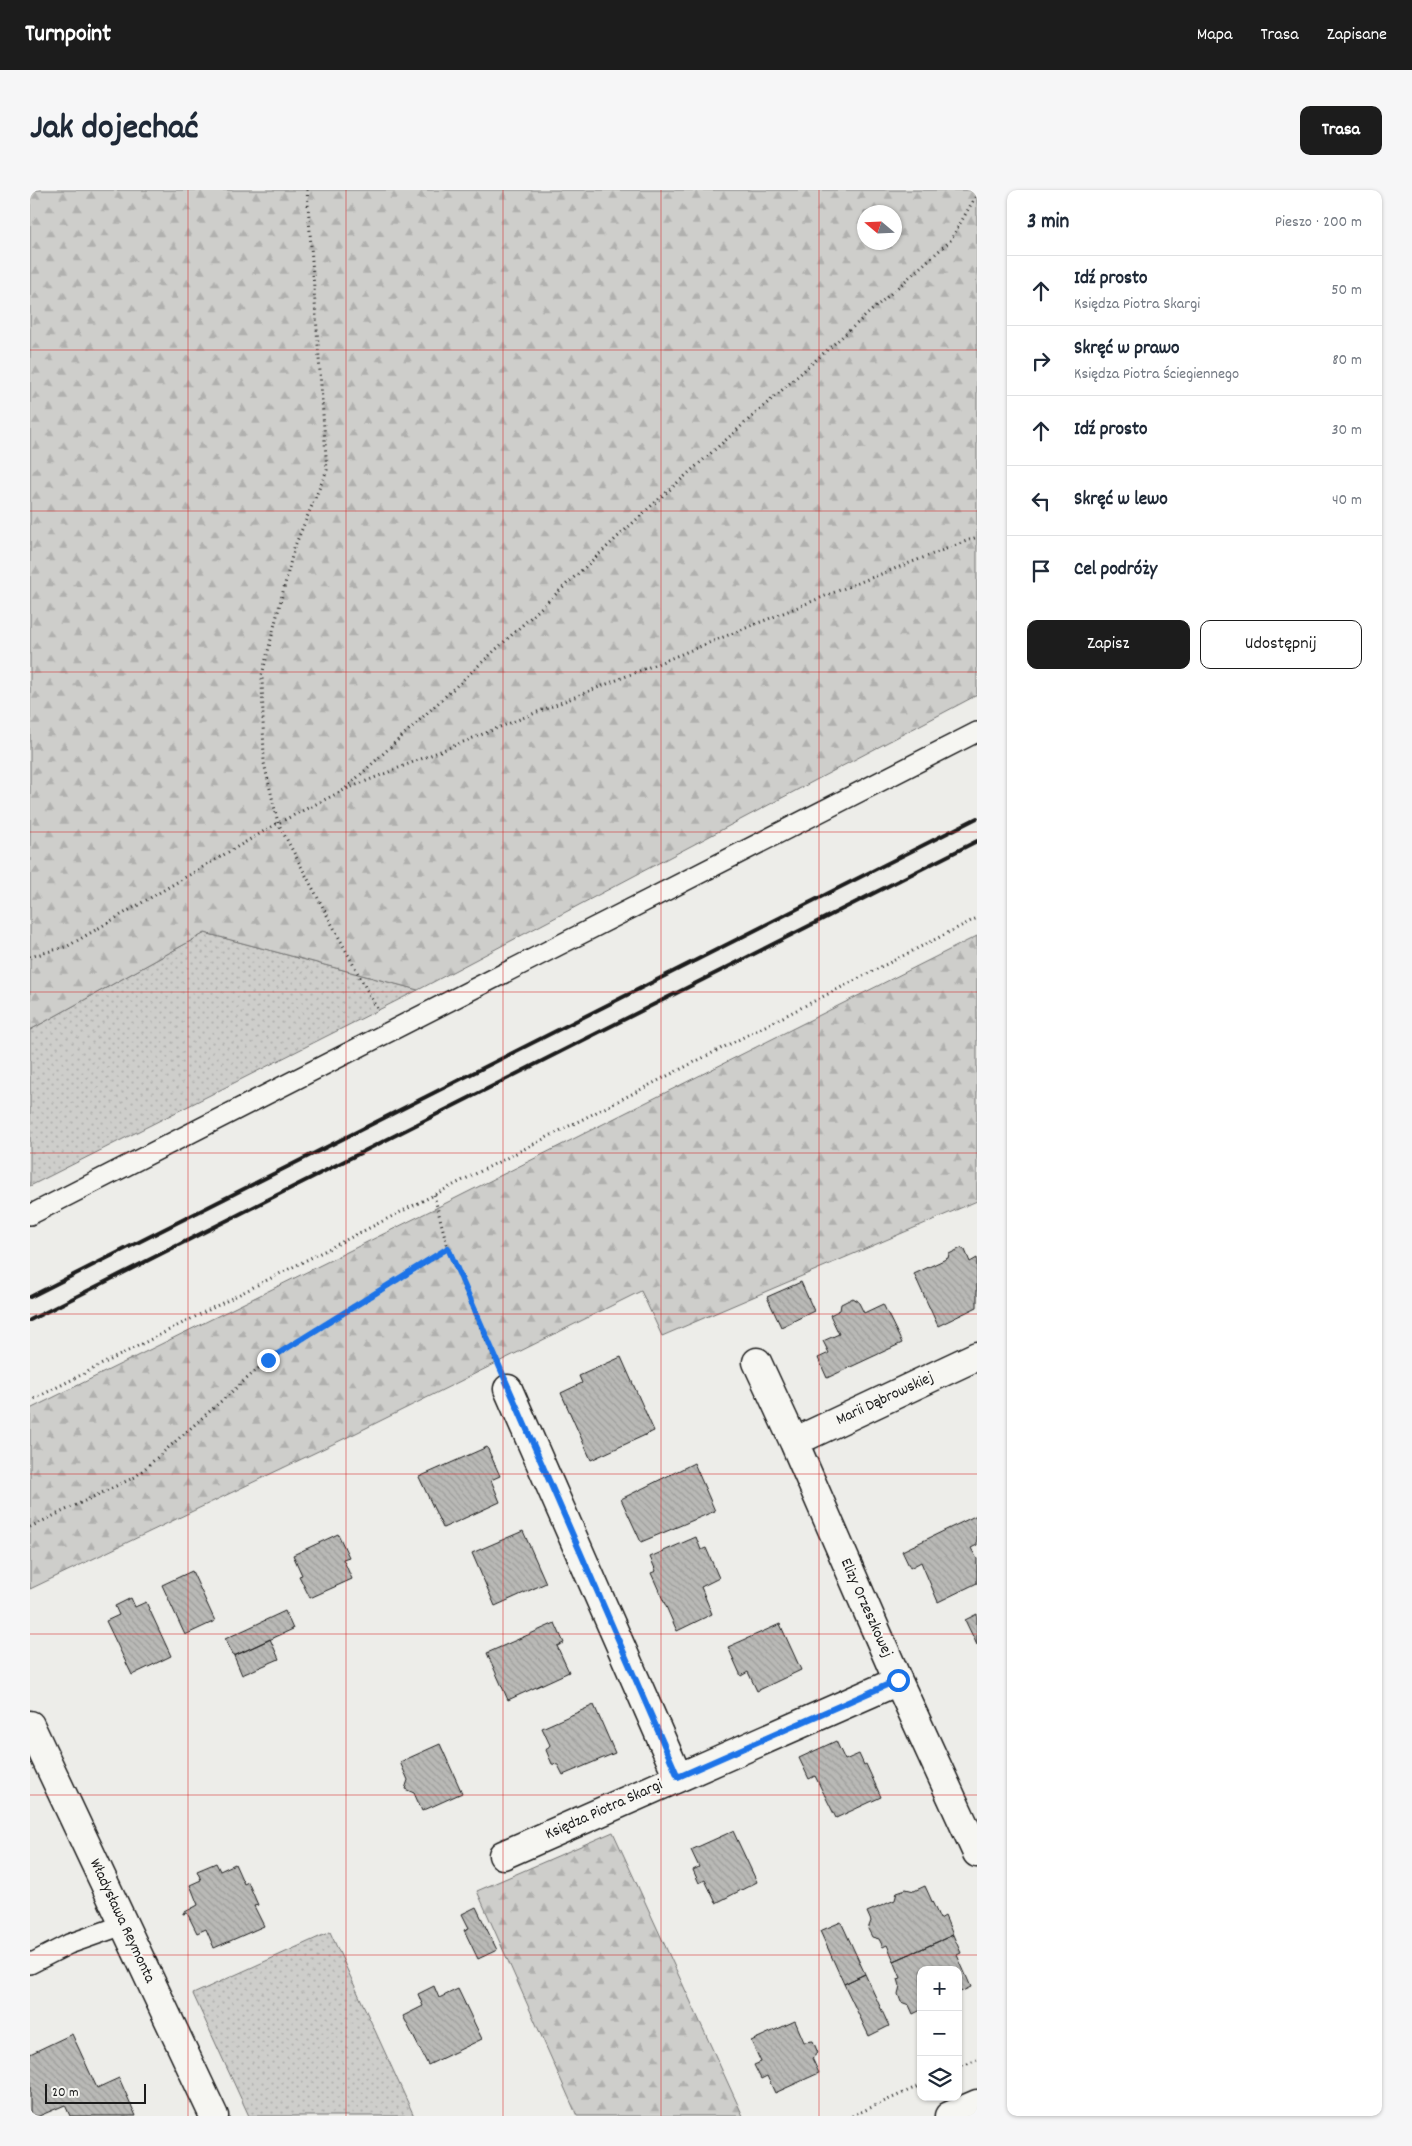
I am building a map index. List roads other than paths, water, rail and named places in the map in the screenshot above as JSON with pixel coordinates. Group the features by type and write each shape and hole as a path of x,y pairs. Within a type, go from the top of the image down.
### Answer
{"street":[{"name":"Marii Dąbrowskiej","path":"794,1442 977,1356"},
{"name":"Elizy Orzeszkowej","path":"757,1362 977,1853"},
{"path":"508,1389 678,1777"},
{"name":"Księdza Piotra Skargi","path":"503,1855 898,1680"},
{"name":"Władysława Reymonta","path":"30,1725 214,2116"},
{"path":"949,2116 977,2104"}],"lane":[{"path":"30,1215 977,732"},
{"path":"30,1964 68,1944 123,1925"}],"railway":[{"path":"30,1297 977,818"},
{"path":"30,1320 977,841"}]}
